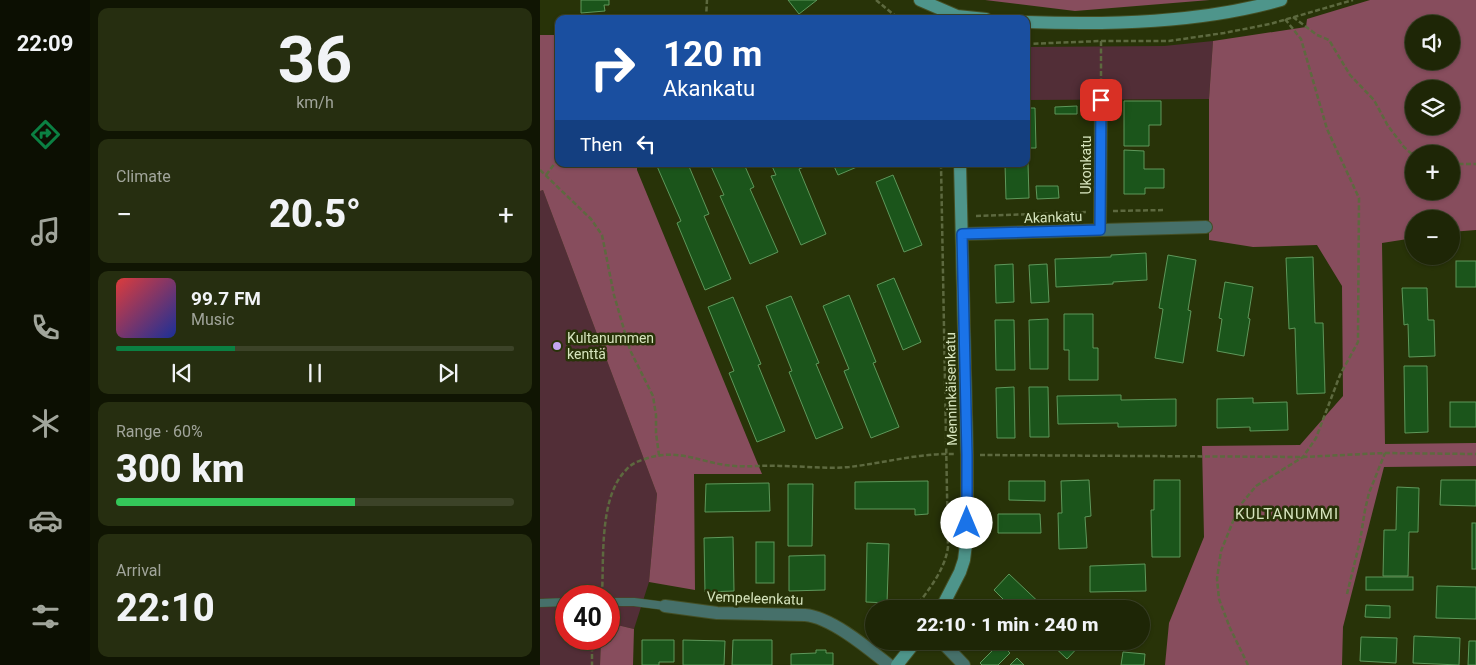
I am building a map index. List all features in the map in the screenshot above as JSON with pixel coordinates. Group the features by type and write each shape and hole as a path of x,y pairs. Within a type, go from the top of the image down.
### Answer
{"street":[{"path":"920,0 953,15"},
{"path":"1030,22 1066,24 1167,20 1217,14 1259,2 1281,0"},
{"name":"Ukonkatu","path":"1100,230 1101,100"},
{"name":"Menninkäisenkatu","path":"946,600 955,584 964,560 967,536 967,455 960,167"},
{"name":"Akankatu","path":"962,234 1206,227"},
{"name":"Vempeleenkatu","path":"665,606 717,613 806,615 818,617 889,665"},
{"path":"897,665 909,650"},
{"path":"950,650 964,665"}],"lane":[{"path":"540,603 555,602"},
{"path":"620,602 665,606"}],"path":[{"path":"706,0 706,15"},
{"path":"876,0 894,15"},
{"path":"1294,17 1317,35 1329,40 1350,75 1374,100 1388,126 1405,148"},
{"path":"1248,665 1230,628 1219,599 1217,579 1221,551 1239,508 1256,486 1302,457 1316,438 1340,375 1358,342 1359,198 1327,129 1301,40 1285,19"},
{"path":"1100,41 1101,100"},
{"path":"546,175 555,163"},
{"path":"1460,164 1476,164"},
{"path":"920,600 940,571 947,555 949,538 941,167"},
{"path":"540,170 591,219 602,235 614,296 630,350 652,396 656,415 659,455"},
{"path":"961,217 1165,210"},
{"path":"1347,594 1367,502 1385,453"},
{"path":"603,585 607,507 612,492 626,468 636,462 659,455 687,455 732,466 846,467 915,456 947,454 1302,457 1385,453 1476,454"},
{"path":"592,650 592,665"}],"shaded area":[{"path":"985,0 1210,0 1075,11"},
{"path":"1370,0 1476,0 1476,230 1460,231 1460,210 1405,210 1405,239 1382,243 1385,444 1476,443 1476,466 1384,467 1343,627 1342,665 1165,665 1169,623 1204,537 1202,446 1300,445 1343,396 1342,286 1317,245 1253,247 1209,240 1209,99 1213,41 1306,27 1307,19"},
{"path":"540,35 555,35 555,167 637,167 762,474 694,474 695,590 649,582 657,494 543,190 540,191"},
{"path":"1213,41 1209,99 1030,100 1030,47 1164,46"},
{"path":"543,190 657,494 649,582 634,629 620,626 620,585 555,585 555,650 601,650 600,665 540,665 540,191"},
{"path":"620,626 634,629 633,665 600,665 601,650 620,650"}],"building":[{"path":"581,0 609,0 609,5 604,5 605,11 581,13"},
{"path":"788,0 817,0 799,14"},
{"path":"1124,101 1161,101 1161,125 1149,125 1149,146 1124,146"},
{"path":"1077,106 1077,114 1055,114 1055,107"},
{"path":"1030,108 1035,108 1036,148 1030,148"},
{"path":"1124,150 1144,151 1144,169 1164,169 1164,188 1145,188 1145,194 1124,194"},
{"path":"657,167 689,167 709,214 704,216 731,279 705,290 677,223 681,221"},
{"path":"711,167 745,167 754,187 750,189 778,252 750,264 720,196 724,195"},
{"path":"772,167 804,167 799,169 826,234 801,245 771,176 776,175"},
{"path":"834,167 857,167 838,175"},
{"path":"1005,167 1028,167 1029,198 1006,199"},
{"path":"893,175 922,245 904,252 876,182"},
{"path":"1036,186 1058,186 1059,198 1037,199"},
{"path":"1146,253 1147,280 1056,287 1055,259 1111,257 1111,255"},
{"path":"1168,255 1196,260 1188,310 1191,311 1183,363 1155,358 1163,309 1159,308"},
{"path":"1313,257 1315,323 1323,323 1325,393 1297,394 1295,328 1289,329 1286,258"},
{"path":"1460,261 1476,261 1476,287 1456,287 1456,265 1460,265"},
{"path":"1013,264 1014,302 996,303 995,265"},
{"path":"1047,264 1049,302 1031,303 1029,265"},
{"path":"894,278 921,342 903,350 877,285"},
{"path":"1225,282 1253,287 1244,356 1217,351 1222,319 1219,318"},
{"path":"1402,288 1427,288 1428,320 1434,320 1435,356 1409,357 1408,324 1404,325"},
{"path":"849,295 876,362 873,363 899,427 871,438 844,371 849,369 823,306"},
{"path":"791,296 819,363 816,364 843,428 816,439 789,372 792,371 766,306"},
{"path":"733,297 761,364 758,365 785,431 757,442 729,373 734,371 708,307"},
{"path":"1064,314 1093,314 1093,348 1098,348 1098,380 1069,380 1069,350 1064,350"},
{"path":"1048,319 1048,369 1030,369 1029,320"},
{"path":"995,320 1014,320 1015,370 996,370"},
{"path":"1404,366 1427,366 1428,432 1405,433"},
{"path":"1014,387 1015,438 997,438 996,388"},
{"path":"1029,387 1048,387 1049,437 1030,437"},
{"path":"1121,395 1121,400 1176,399 1176,426 1118,427 1118,423 1058,424 1057,396"},
{"path":"1253,398 1253,403 1287,402 1288,430 1250,431 1250,427 1217,428 1217,399"},
{"path":"1450,402 1476,402 1476,427 1450,427"},
{"path":"1089,480 1091,516 1085,517 1087,548 1059,549 1058,513 1062,513 1061,481"},
{"path":"1154,480 1180,480 1180,557 1152,557 1151,510 1154,510"},
{"path":"1441,480 1476,480 1476,506 1440,505"},
{"path":"928,481 928,514 915,515 915,509 855,509 855,482"},
{"path":"1009,481 1045,481 1045,501 1009,500"},
{"path":"769,483 770,511 705,512 706,484"},
{"path":"788,484 813,484 812,546 788,546"},
{"path":"1397,487 1419,488 1418,532 1409,532 1408,576 1383,576 1384,530 1396,530"},
{"path":"998,514 1040,514 1041,533 998,533"},
{"path":"1472,523 1476,523 1476,569 1472,569"},
{"path":"733,537 734,591 705,592 704,538"},
{"path":"756,542 774,542 774,583 756,583"},
{"path":"867,543 889,544 887,600 866,600"},
{"path":"825,555 825,590 789,591 789,556"},
{"path":"1145,564 1146,591 1090,592 1090,566"},
{"path":"1009,574 1036,600 1004,600 994,590"},
{"path":"1366,577 1413,577 1413,590 1366,590"},
{"path":"1437,586 1476,587 1476,619 1436,618"},
{"path":"1366,605 1390,606 1390,618 1365,617"},
{"path":"1414,636 1460,638 1459,665 1413,663"},
{"path":"1361,637 1397,638 1396,663 1360,661"},
{"path":"642,640 674,640 674,662 659,662 659,665 642,665"},
{"path":"683,640 725,641 724,665 683,665"},
{"path":"733,640 772,640 772,665 732,665"},
{"path":"1469,641 1476,641 1476,665 1468,665"},
{"path":"816,650 826,650 826,653 833,653 833,665 791,665 791,654 816,653"},
{"path":"993,650 1007,650 1010,653 998,665 982,665 980,663"},
{"path":"1058,650 1075,650 1067,659"},
{"path":"1123,652 1145,654 1144,665 1121,665"},
{"path":"1017,658 1024,665 1010,665"}],"place":[{"name":"Kultanummen kenttä","path":"557,346"}],"district":[{"name":"KULTANUMMI","path":"1287,514"}],"route":[{"path":"967,523 962,234 1100,230 1101,100"}]}
